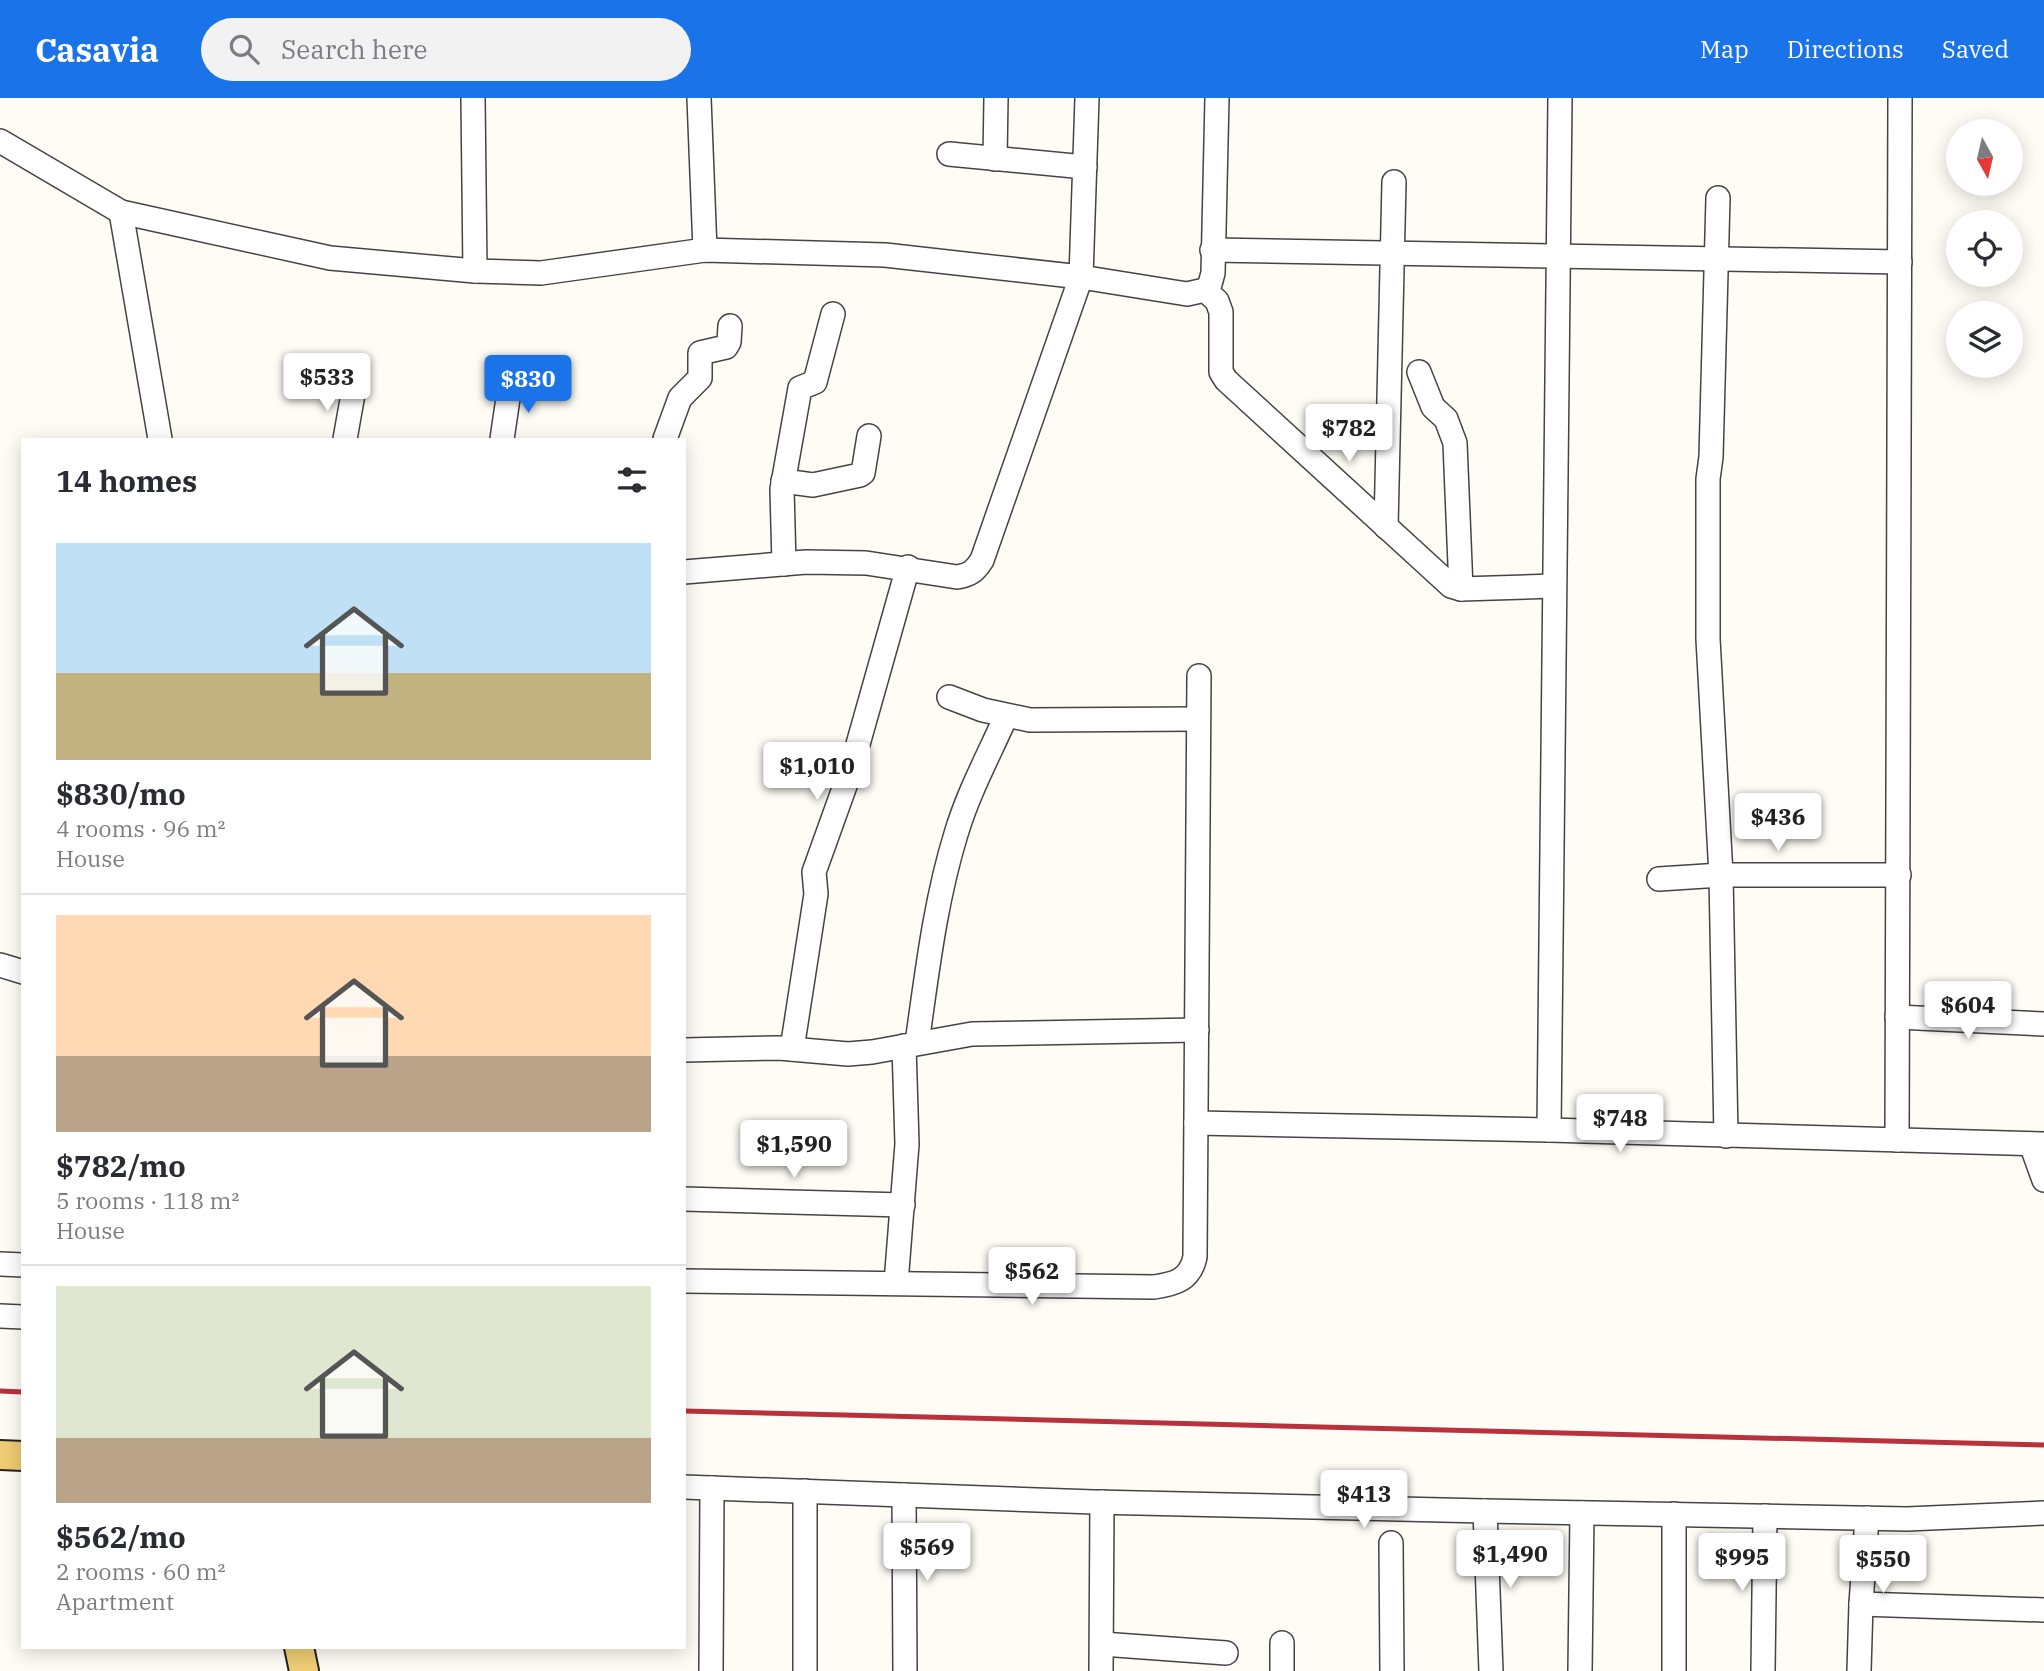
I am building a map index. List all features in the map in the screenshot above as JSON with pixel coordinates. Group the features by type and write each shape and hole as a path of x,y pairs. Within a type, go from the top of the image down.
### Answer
{"main road":[{"path":"0,1455 21,1456"},
{"path":"299,1649 304,1671"}],"street":[{"path":"473,98 475,271"},
{"path":"699,98 705,250"},
{"path":"995,159 996,98"},
{"path":"686,572 806,562 866,563 957,577 971,574 982,560 1082,277 1087,98"},
{"path":"1205,290 1213,273 1217,98"},
{"path":"1549,1130 1560,98"},
{"path":"1897,1140 1900,98"},
{"path":"0,141 121,212 330,258 475,271 541,273 705,250 885,255 1082,277 1178,293 1205,290 1217,301 1221,312 1221,372 1226,380 1451,586 1461,589 1554,586"},
{"path":"948,154 1084,167"},
{"path":"1386,527 1394,182"},
{"path":"1718,198 1711,457 1708,479 1708,639 1721,875 1726,1136"},
{"path":"121,212 160,438"},
{"path":"1212,250 1900,262"},
{"path":"784,564 783,481 800,388 815,382 833,314"},
{"path":"665,438 680,398 700,378 701,353 726,347 730,326"},
{"path":"1419,372 1433,407 1446,419 1455,443 1461,589"},
{"path":"502,438 510,385"},
{"path":"345,438 353,394"},
{"path":"783,481 813,485 860,475 863,473 869,436"},
{"path":"792,1049 816,894 814,872 851,769 908,568"},
{"path":"686,1280 1154,1287 1178,1282 1190,1272 1195,1257 1199,676"},
{"path":"949,697 1006,716 1047,722 1198,719"},
{"path":"896,1283 907,1144 910,1045 933,929 956,833 1006,716"},
{"path":"1659,879 1721,875 1899,874"},
{"path":"0,965 21,971"},
{"path":"1897,1017 2044,1024"},
{"path":"686,1050 792,1049 848,1054 945,1037 1002,1032 1197,1030"},
{"path":"1196,1123 2038,1144 2044,1180"},
{"path":"686,1199 903,1205"},
{"path":"0,1264 21,1265"},
{"path":"0,1316 21,1317"},
{"path":"686,1487 1102,1502 1582,1513 1867,1518 1953,1518 2044,1513"},
{"path":"711,1671 712,1488"},
{"path":"805,1491 806,1671"},
{"path":"904,1495 905,1671"},
{"path":"1101,1671 1102,1502"},
{"path":"1485,1511 1491,1671"},
{"path":"1580,1671 1582,1513"},
{"path":"1674,1514 1674,1671"},
{"path":"1763,1671 1765,1516"},
{"path":"1859,1671 1867,1518"},
{"path":"1391,1543 1392,1671"},
{"path":"1861,1604 2044,1610"},
{"path":"1282,1643 1282,1671"},
{"path":"1102,1644 1226,1653"}],"railway":[{"path":"0,1391 21,1392"},
{"path":"686,1411 2044,1445"}]}
